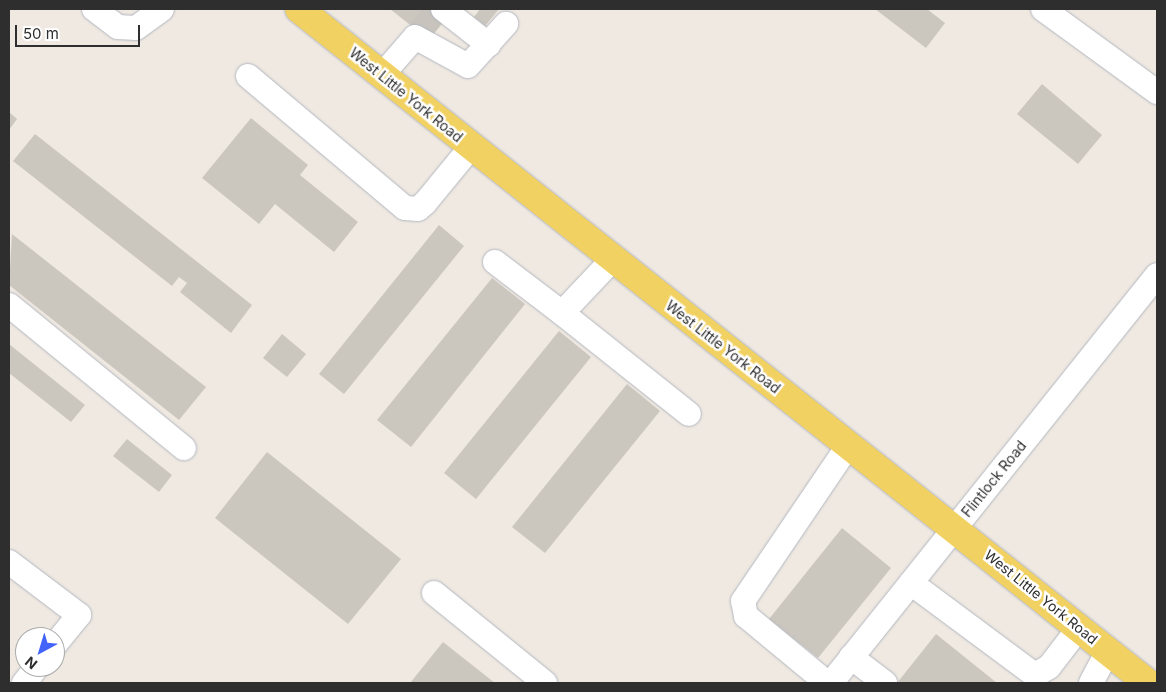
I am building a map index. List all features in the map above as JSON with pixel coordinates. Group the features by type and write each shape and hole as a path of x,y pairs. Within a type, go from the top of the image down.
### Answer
{"main road":[{"name":"West Little York Road","path":"299,9 1148,683"}],"street":[{"path":"94,9 118,26 136,28 162,9"},
{"path":"1043,9 1157,92"},
{"path":"438,10 489,45"},
{"path":"382,75 417,35 464,66 489,45 506,24"},
{"path":"248,76 405,208 418,209 425,203 471,147"},
{"path":"562,314 613,259"},
{"path":"495,262 689,414"},
{"name":"Flintlock Road","path":"829,683 1157,275"},
{"path":"9,305 184,448"},
{"path":"829,683 746,616 743,601 848,446"},
{"path":"9,562 79,615 65,632"},
{"path":"911,583 1035,675 1049,666 1079,628"},
{"path":"434,593 545,683"},
{"path":"1091,683 1108,651"},
{"path":"851,658 885,683"}],"building":[{"path":"390,9 431,9 445,20 429,40"},
{"path":"480,9 499,9 485,26 474,17"},
{"path":"875,9 927,9 945,23 926,48"},
{"path":"1042,84 1102,135 1078,164 1017,114"},
{"path":"9,112 17,119 9,130"},
{"path":"251,118 308,165 300,175 358,222 334,252 275,204 259,224 202,178"},
{"path":"35,134 252,305 231,333 180,292 187,283 179,277 172,286 13,161"},
{"path":"439,225 464,246 344,394 319,374"},
{"path":"12,234 206,387 179,420 9,285"},
{"path":"492,278 525,304 411,447 377,420"},
{"path":"559,331 591,357 476,499 444,473"},
{"path":"282,334 306,354 287,377 263,358"},
{"path":"9,344 85,405 71,422 9,373"},
{"path":"627,384 660,411 545,553 512,527"},
{"path":"127,439 172,475 159,492 113,456"},
{"path":"267,452 401,559 348,624 215,518"},
{"path":"842,528 891,568 818,658 769,619"},
{"path":"936,634 997,683 897,683"},
{"path":"443,642 495,683 410,683"}],"tunnel":[{"path":"419,32 435,12"}]}
